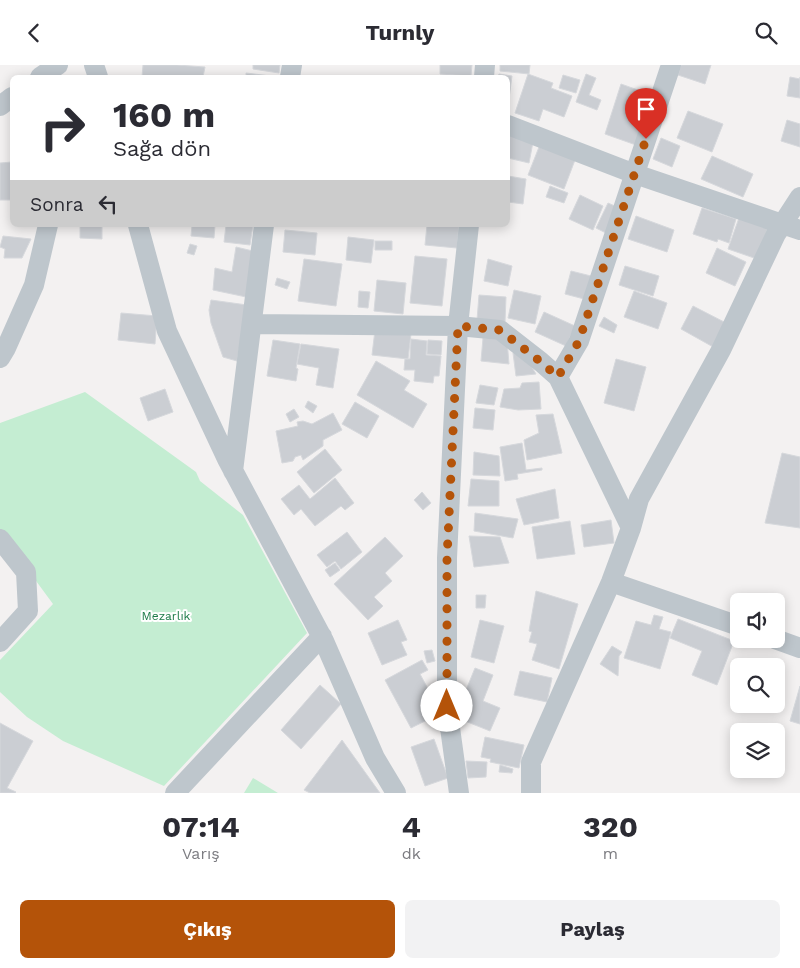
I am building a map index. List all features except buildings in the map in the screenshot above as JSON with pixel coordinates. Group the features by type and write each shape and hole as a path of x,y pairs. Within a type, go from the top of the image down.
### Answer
{"street":[{"path":"43,75 58,65"},
{"path":"558,377 579,341 671,65"},
{"path":"510,126 635,174 791,227"},
{"path":"631,504 721,350 776,234 791,227 800,197"},
{"path":"0,357 6,348 34,285 48,227"},
{"path":"139,227 167,331 233,471 322,636 375,758 396,793"},
{"path":"233,471 264,227"},
{"path":"459,793 447,706 447,558 458,326 469,227"},
{"path":"252,324 458,326 500,330 558,377 631,504 631,528 611,581 531,762 531,793"},
{"path":"0,539 26,572 28,611 0,642"},
{"path":"611,581 730,623"},
{"path":"175,793 322,636"},
{"path":"785,642 800,647"}],"green space":[{"name":"Mezarlık","path":"85,392 196,472 200,481 243,515 307,633 164,786 63,741 27,717 0,692 0,660 53,604 0,532 0,423"},
{"path":"253,778 278,793 244,793"}],"route":[{"path":"447,706 447,558 458,326 500,330 558,377 579,341 646,139"}]}
